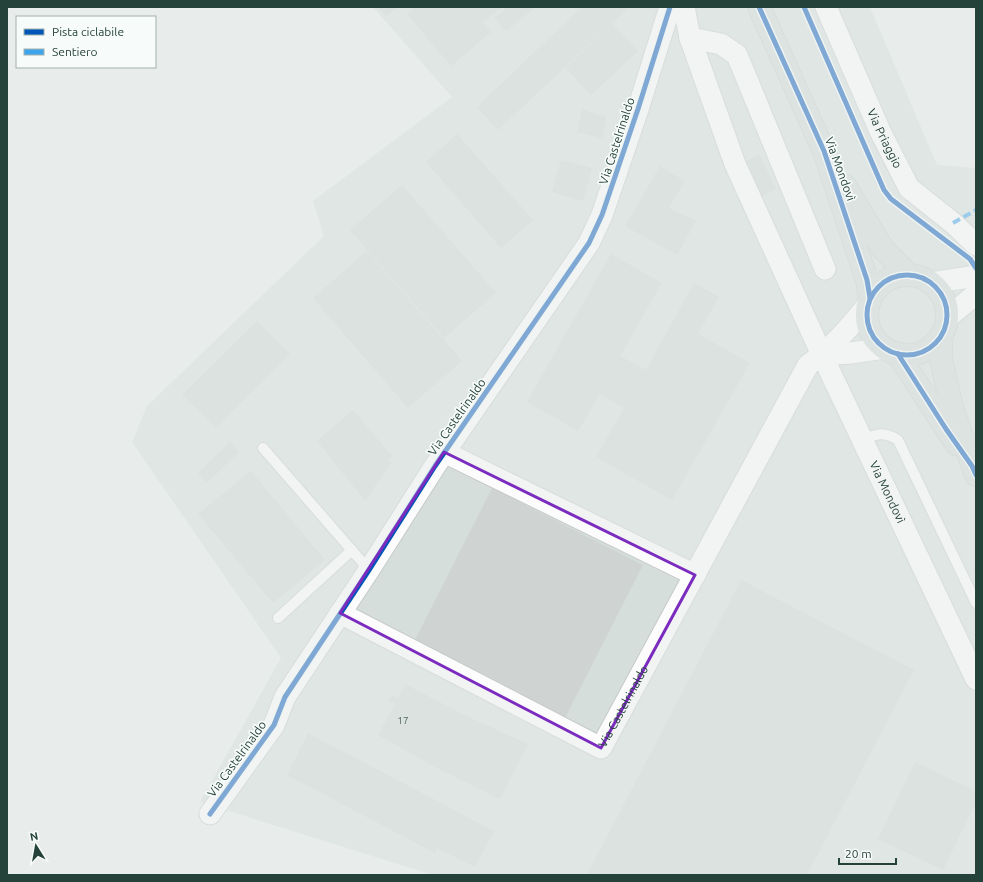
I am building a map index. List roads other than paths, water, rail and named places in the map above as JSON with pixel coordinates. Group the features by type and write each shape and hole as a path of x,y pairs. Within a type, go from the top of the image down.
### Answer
{"main road":[{"name":"Via Mondovì","path":"759,7 824,151 867,280 869,302"},
{"name":"Via Mondovì","path":"824,151 883,249 909,275"},
{"path":"909,275 920,277 938,290 943,298 946,308 941,359 952,408 974,471 891,351 875,340 869,330 866,318 869,302 877,288 886,280 897,276 909,275"},
{"path":"891,351 911,355 923,352 933,345 944,327"}],"street":[{"name":"Via Castelrinaldo","path":"210,814 274,725 285,697 369,570 444,452 590,243 602,215 634,123 670,7"},
{"name":"Via Mondovì","path":"684,7 690,38 736,164 822,355 976,679"},
{"name":"Via Priaggio","path":"826,7 880,131 909,188 953,223 976,245"},
{"path":"690,38 721,44 737,55 825,269"},
{"path":"930,283 976,276"},
{"path":"944,327 976,294"},
{"name":"Via Castelrinaldo","path":"340,613 601,748 808,365 822,355 847,330 869,302"},
{"path":"822,355 891,351"},
{"name":"Via Castelrinaldo","path":"444,452 695,575"}],"lane":[{"path":"862,440 883,434 898,440 976,603"},
{"path":"263,448 369,570"},
{"path":"278,618 352,550"}]}
